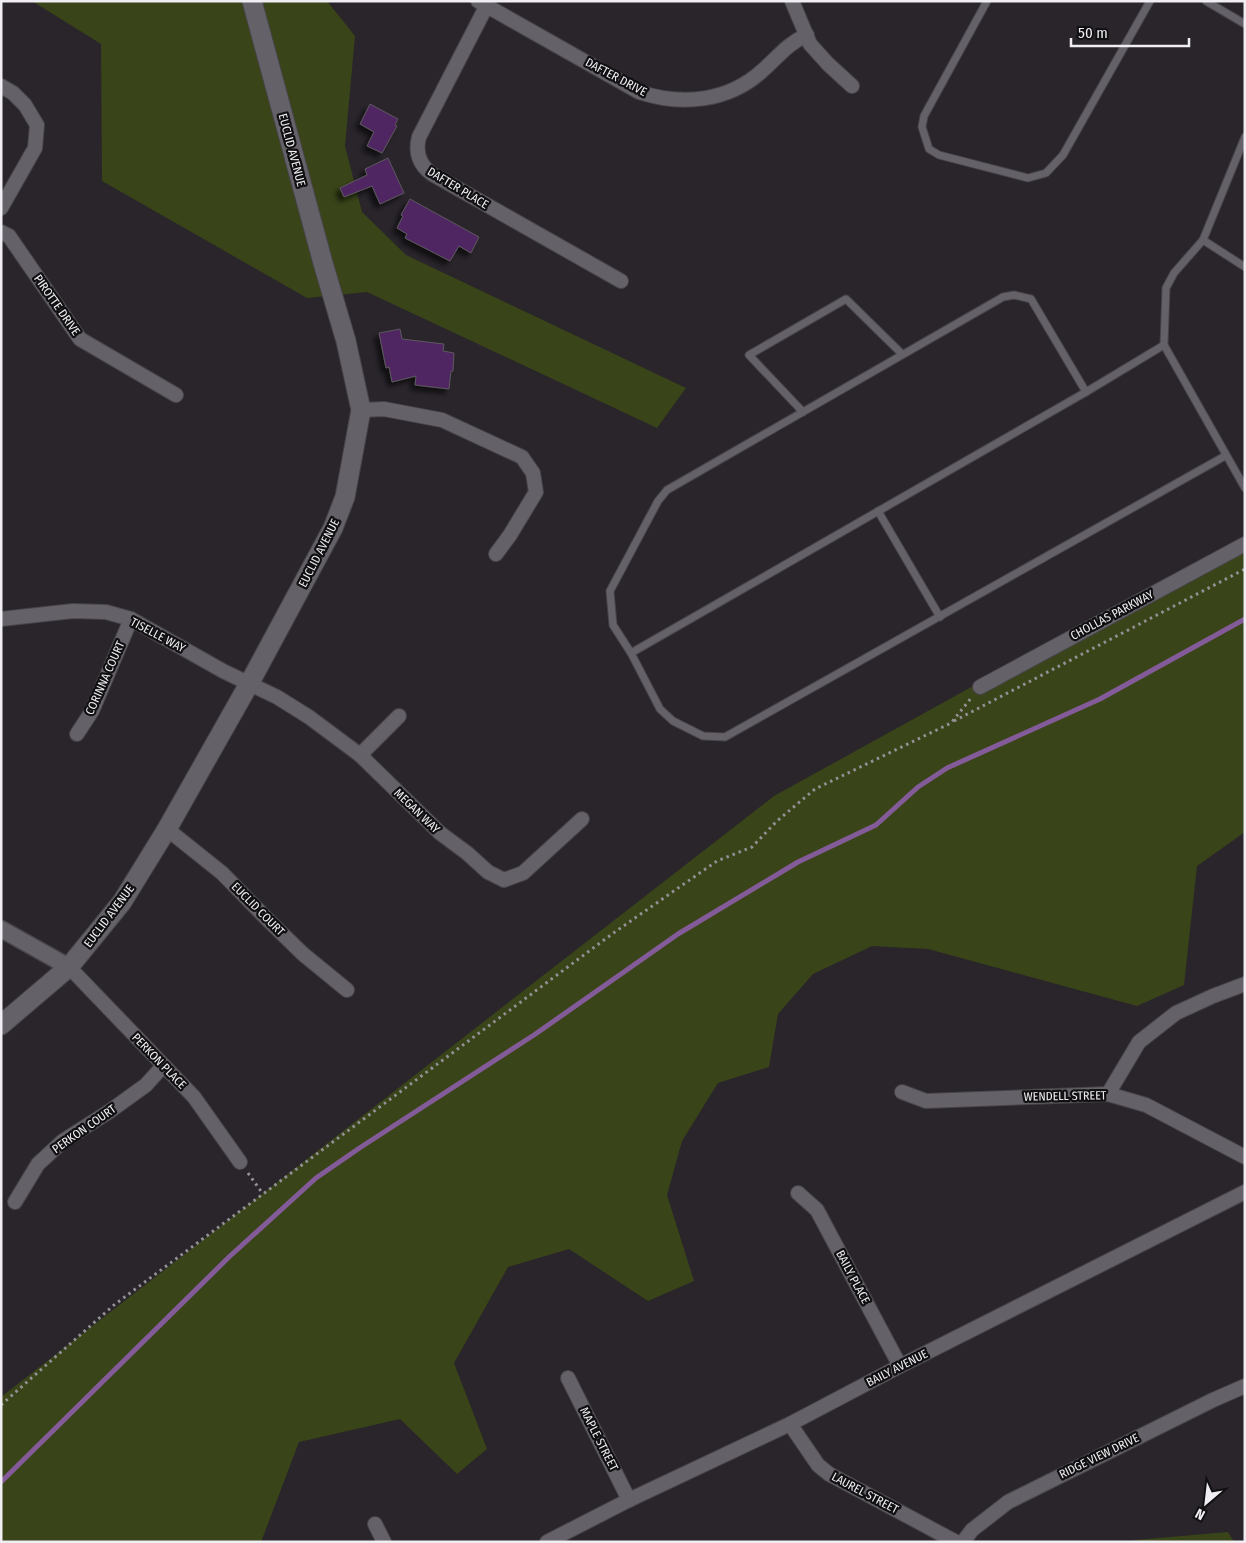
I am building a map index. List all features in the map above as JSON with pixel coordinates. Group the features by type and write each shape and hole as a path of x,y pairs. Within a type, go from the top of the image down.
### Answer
{"main road":[{"name":"EUCLID AVENUE","path":"1,1025 69,967 122,902 167,829 249,684 333,528 345,497 361,410 346,340 323,263 252,1"}],"street":[{"path":"792,1 810,44 852,86"},
{"name":"DAFTER DRIVE","path":"482,4 639,92 668,100 698,100 727,93 742,86 757,76 780,52 797,39 807,35"},
{"name":"DAFTER PLACE","path":"482,4 477,22 419,137 417,144 422,166 432,174 621,281"},
{"path":"1,86 13,93 25,105 37,125 35,148 1,208"},
{"name":"PIROTTE DRIVE","path":"1,232 9,236 80,340 176,395"},
{"path":"361,410 384,409 442,420 522,457 533,472 536,492 510,536 496,554"},
{"name":"CHOLLAS PARKWAY","path":"980,687 1245,544"},
{"name":"TISELLE WAY","path":"1,619 74,611 106,612 131,620 249,684"},
{"name":"CORINNA COURT","path":"77,734 92,711 131,620"},
{"name":"MEGAN WAY","path":"249,684 277,697 309,717 360,755 440,833 467,853 488,872 504,880 523,874 582,819"},
{"path":"360,755 398,716"},
{"name":"EUCLID COURT","path":"167,829 222,873 303,954 347,990"},
{"path":"1,929 69,967"},
{"name":"PERKON PLACE","path":"69,967 194,1097 240,1162"},
{"path":"1108,1094 1138,1042 1176,1013 1245,984"},
{"name":"PERKON COURT","path":"15,1202 38,1164 63,1141 146,1085 164,1066"},
{"name":"WENDELL STREET","path":"902,1092 926,1101 1108,1094 1146,1106 1245,1157"},
{"name":"BAILY AVENUE","path":"547,1542 629,1500 790,1424 900,1366 1245,1192"},
{"name":"BAILY PLACE","path":"798,1193 817,1210 900,1366"},
{"name":"MAPLE STREET","path":"568,1378 629,1500"},
{"name":"RIDGE VIEW DRIVE","path":"964,1542 972,1530 1008,1502 1245,1386"},
{"name":"LAUREL STREET","path":"790,1424 818,1465 829,1474 956,1542"},
{"path":"375,1524 384,1542"}],"lane":[{"path":"987,1 924,116 922,127 929,149 939,156 1028,178 1046,173 1063,155 1150,1"},
{"path":"1206,1 1245,24"},
{"path":"1245,137 1203,240 1174,273 1166,288 1164,345 1245,488"},
{"path":"1203,240 1245,267"},
{"path":"1086,392 1031,299 1014,294 1003,297 902,354 668,490 658,501 610,591 613,625 631,653 660,709 673,721 703,736 725,738 1226,456"},
{"path":"802,412 749,354 846,299 902,354"},
{"path":"631,653 1086,392 1164,345"},
{"path":"878,511 940,617"}],"path":[{"path":"1,1405 114,1305 612,934 717,861 752,847 777,820 815,789 952,723 1245,569"},
{"path":"952,723 980,687"},
{"path":"240,1162 263,1194"}],"green space":[{"path":"32,1 327,1 355,36 345,146 362,212 406,255 686,388 657,428 367,292 307,298 102,181 101,44"},
{"path":"1245,536 1245,832 1197,866 1184,985 1137,1006 928,949 872,946 813,974 778,1014 769,1067 718,1083 682,1141 667,1195 694,1281 648,1301 569,1249 508,1267 454,1363 487,1449 457,1474 400,1419 299,1442 261,1542 1,1542 1,1397 774,796"},
{"path":"1228,1532 1234,1542 1132,1542 1135,1540"}],"building":[{"path":"370,104 398,119 395,125 397,126 382,153 367,146 374,132 360,124"},
{"path":"388,158 404,193 380,204 372,186 344,197 340,188 367,175 365,169"},
{"path":"410,199 479,237 471,253 459,246 450,261 405,238 407,234 397,228 403,216 401,215"},
{"path":"400,329 402,339 444,344 443,351 454,353 449,389 415,385 416,376 392,382 389,367 386,368 379,333"}],"waterway":[{"path":"1,1482 229,1257 316,1178 534,1035 678,934 798,862 876,825 918,787 947,768 1100,699 1245,619"}]}
